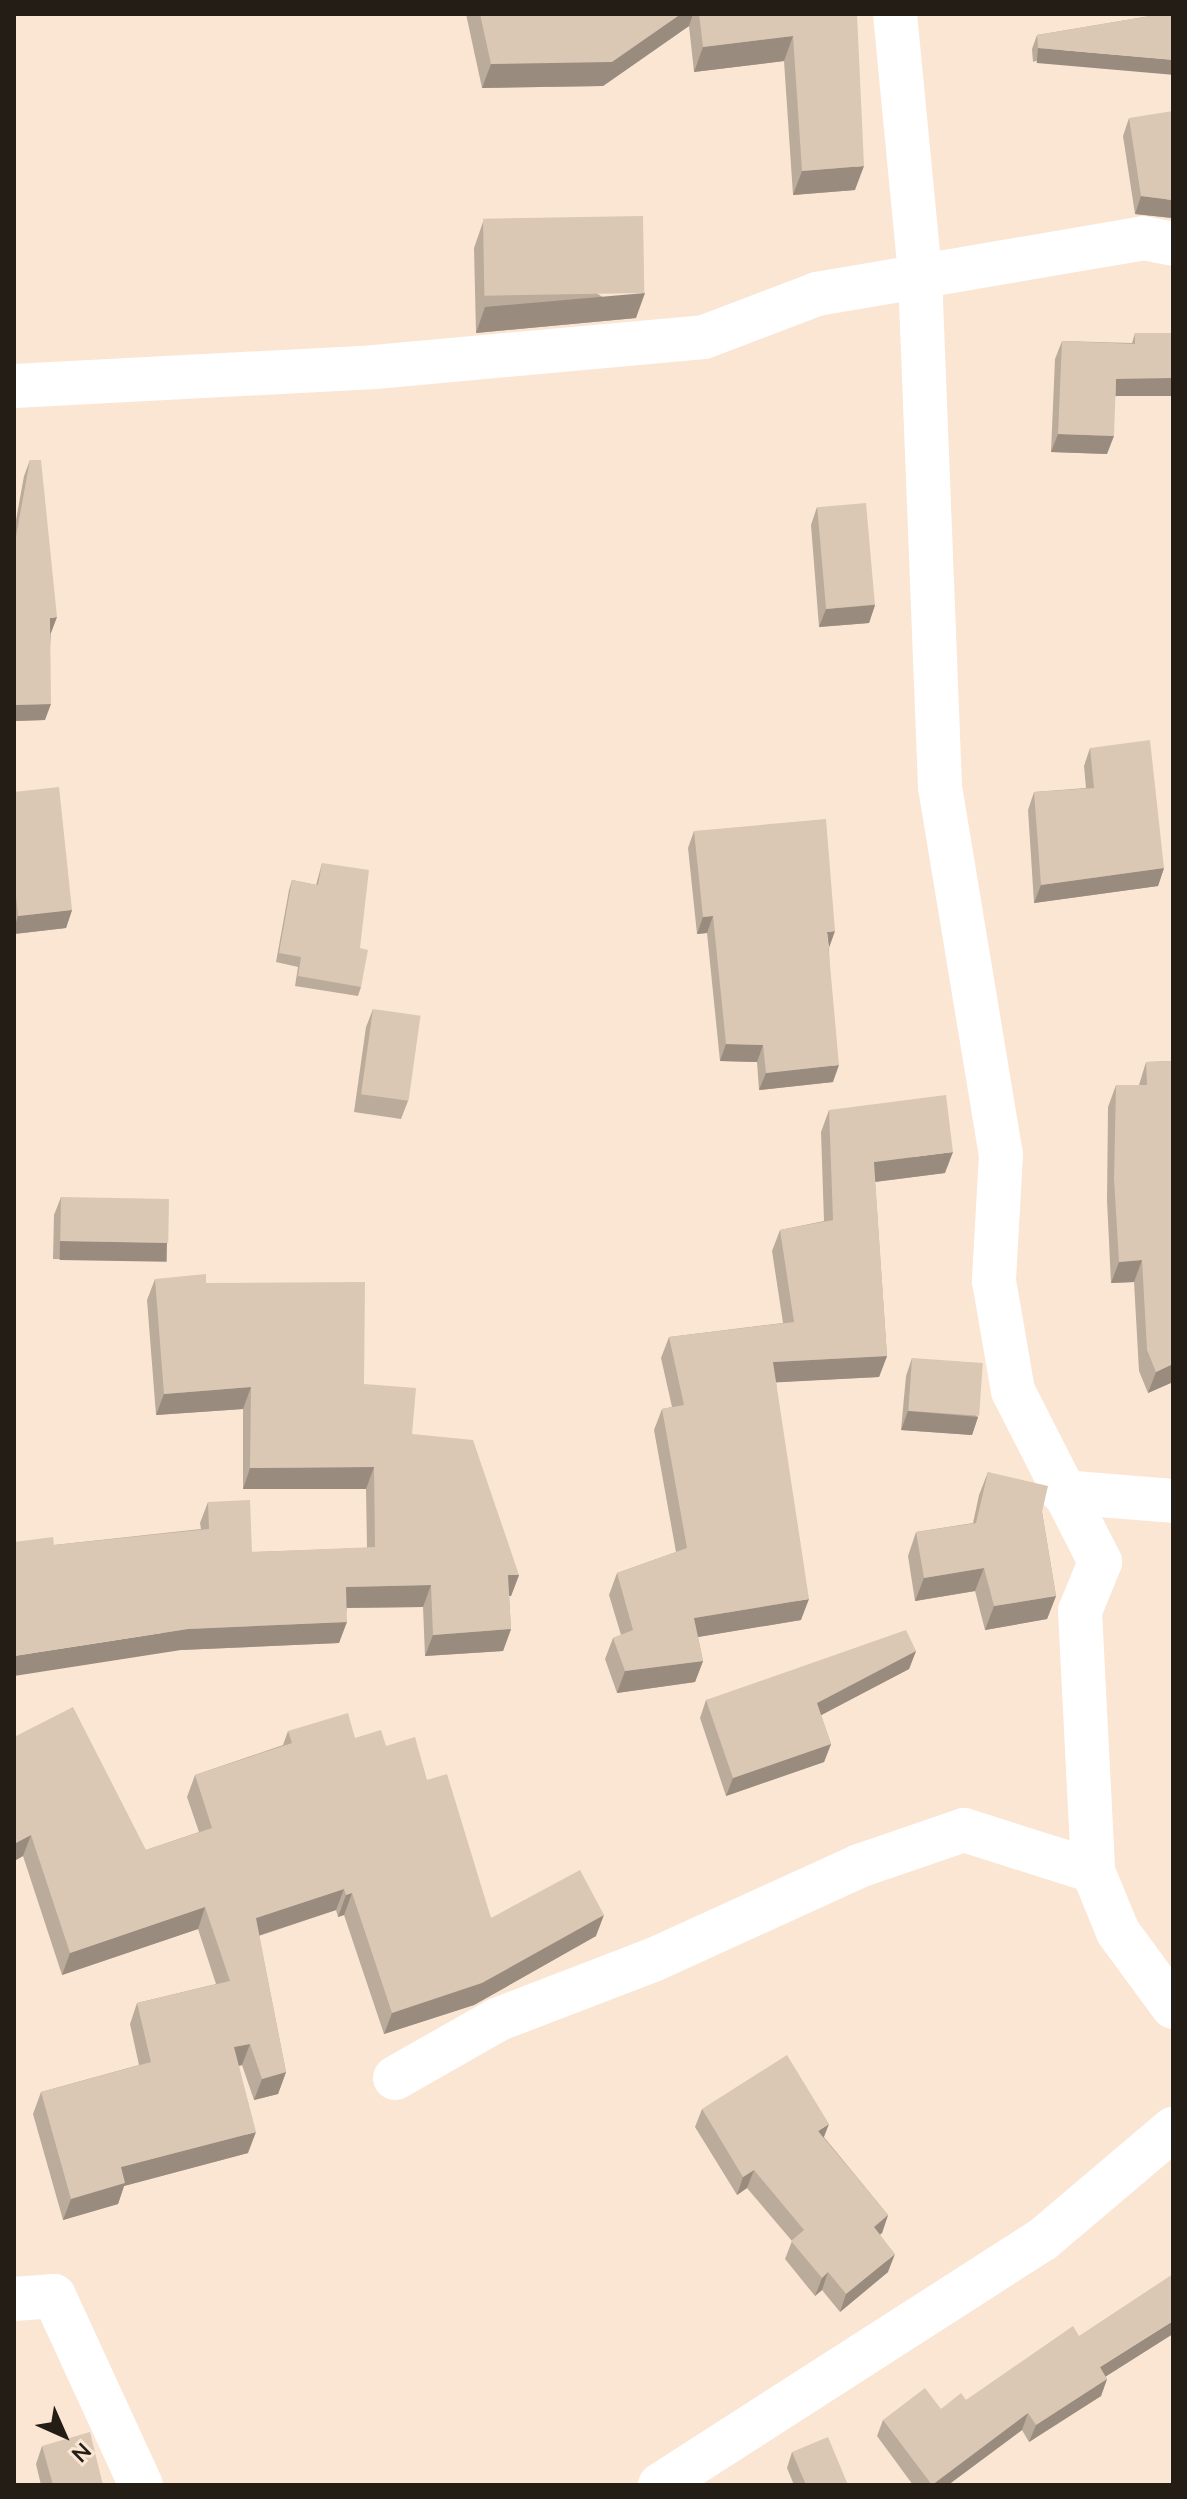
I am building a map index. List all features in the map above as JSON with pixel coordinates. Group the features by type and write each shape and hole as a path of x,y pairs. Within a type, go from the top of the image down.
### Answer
{"street":[{"path":"895,14 920,275 940,787 1001,1154 994,1281 1013,1391 1100,1562 1080,1611 1093,1871 1118,1932 1173,2007"},
{"path":"14,386 375,367 704,337 817,294 1143,238 1173,244"},
{"path":"1062,1492 1173,1501"},
{"path":"395,2078 499,2019 653,1960 859,1866 964,1830 1093,1871"},
{"path":"660,2485 1042,2240 1173,2129"},
{"path":"14,2299 54,2296 141,2485"}],"building":[{"path":"480,14 681,14 612,62 491,64"},
{"path":"699,14 857,14 864,166 802,171 793,36 703,47"},
{"path":"1173,14 1173,60 1038,48 1037,35"},
{"path":"1173,111 1173,200 1141,196 1129,118"},
{"path":"643,216 644,293 484,296 483,219"},
{"path":"1135,333 1173,333 1173,378 1116,379 1114,436 1058,434 1062,341 1135,344"},
{"path":"30,460 41,460 57,617 50,618 51,704 14,705 14,547"},
{"path":"866,503 875,605 826,609 817,507"},
{"path":"1150,740 1164,868 1041,885 1034,792 1094,788 1090,748"},
{"path":"59,787 72,910 18,916 14,876 14,792"},
{"path":"826,819 835,931 827,932 839,1065 766,1073 763,1045 726,1044 713,916 703,917 694,831"},
{"path":"322,863 369,870 360,948 368,950 361,987 298,976 301,957 279,953 292,880 318,885"},
{"path":"373,1009 421,1016 409,1101 361,1094"},
{"path":"1173,1061 1173,1364 1156,1372 1147,1350 1142,1260 1119,1262 1114,1179 1116,1085 1147,1085 1146,1062"},
{"path":"946,1095 953,1152 874,1162 887,1356 773,1362 809,1599 694,1618 703,1661 625,1671 613,1638 633,1630 617,1573 687,1548 662,1409 684,1405 669,1337 794,1322 780,1230 833,1220 829,1110"},
{"path":"61,1197 169,1199 168,1243 60,1241"},
{"path":"206,1274 206,1283 365,1282 364,1384 416,1388 412,1434 473,1440 519,1575 508,1575 511,1629 433,1635 431,1585 346,1587 347,1622 188,1629 14,1656 14,1542 53,1537 54,1545 209,1529 208,1502 250,1500 252,1552 375,1547 374,1467 250,1468 251,1387 164,1394 155,1279"},
{"path":"912,1358 983,1363 979,1416 908,1411"},
{"path":"988,1472 1048,1486 1042,1512 1056,1596 994,1606 984,1568 924,1578 916,1532 976,1523"},
{"path":"906,1630 916,1651 817,1703 831,1744 733,1778 706,1700"},
{"path":"73,1707 146,1850 212,1828 195,1775 292,1743 288,1731 348,1713 355,1738 381,1730 386,1746 415,1737 427,1780 447,1774 491,1918 580,1870 604,1915 482,1983 392,2013 352,1893 346,1895 344,1889 256,1918 286,2072 262,2079 250,2044 234,2047 256,2132 121,2167 125,2183 71,2199 41,2092 151,2062 137,2003 230,1981 205,1907 70,1953 31,1835 14,1844 14,1737"},
{"path":"787,2055 829,2124 818,2131 888,2215 874,2227 895,2254 846,2294 828,2272 822,2278 791,2241 804,2230 754,2170 743,2177 702,2109"},
{"path":"1173,2274 1173,2321 1100,2367 1107,2379 1036,2425 1028,2413 932,2485 883,2420 925,2388 941,2409 961,2393 966,2400 1073,2326 1079,2336"},
{"path":"90,2432 103,2485 53,2485 42,2446"},
{"path":"828,2437 848,2485 806,2485 792,2452"}]}
